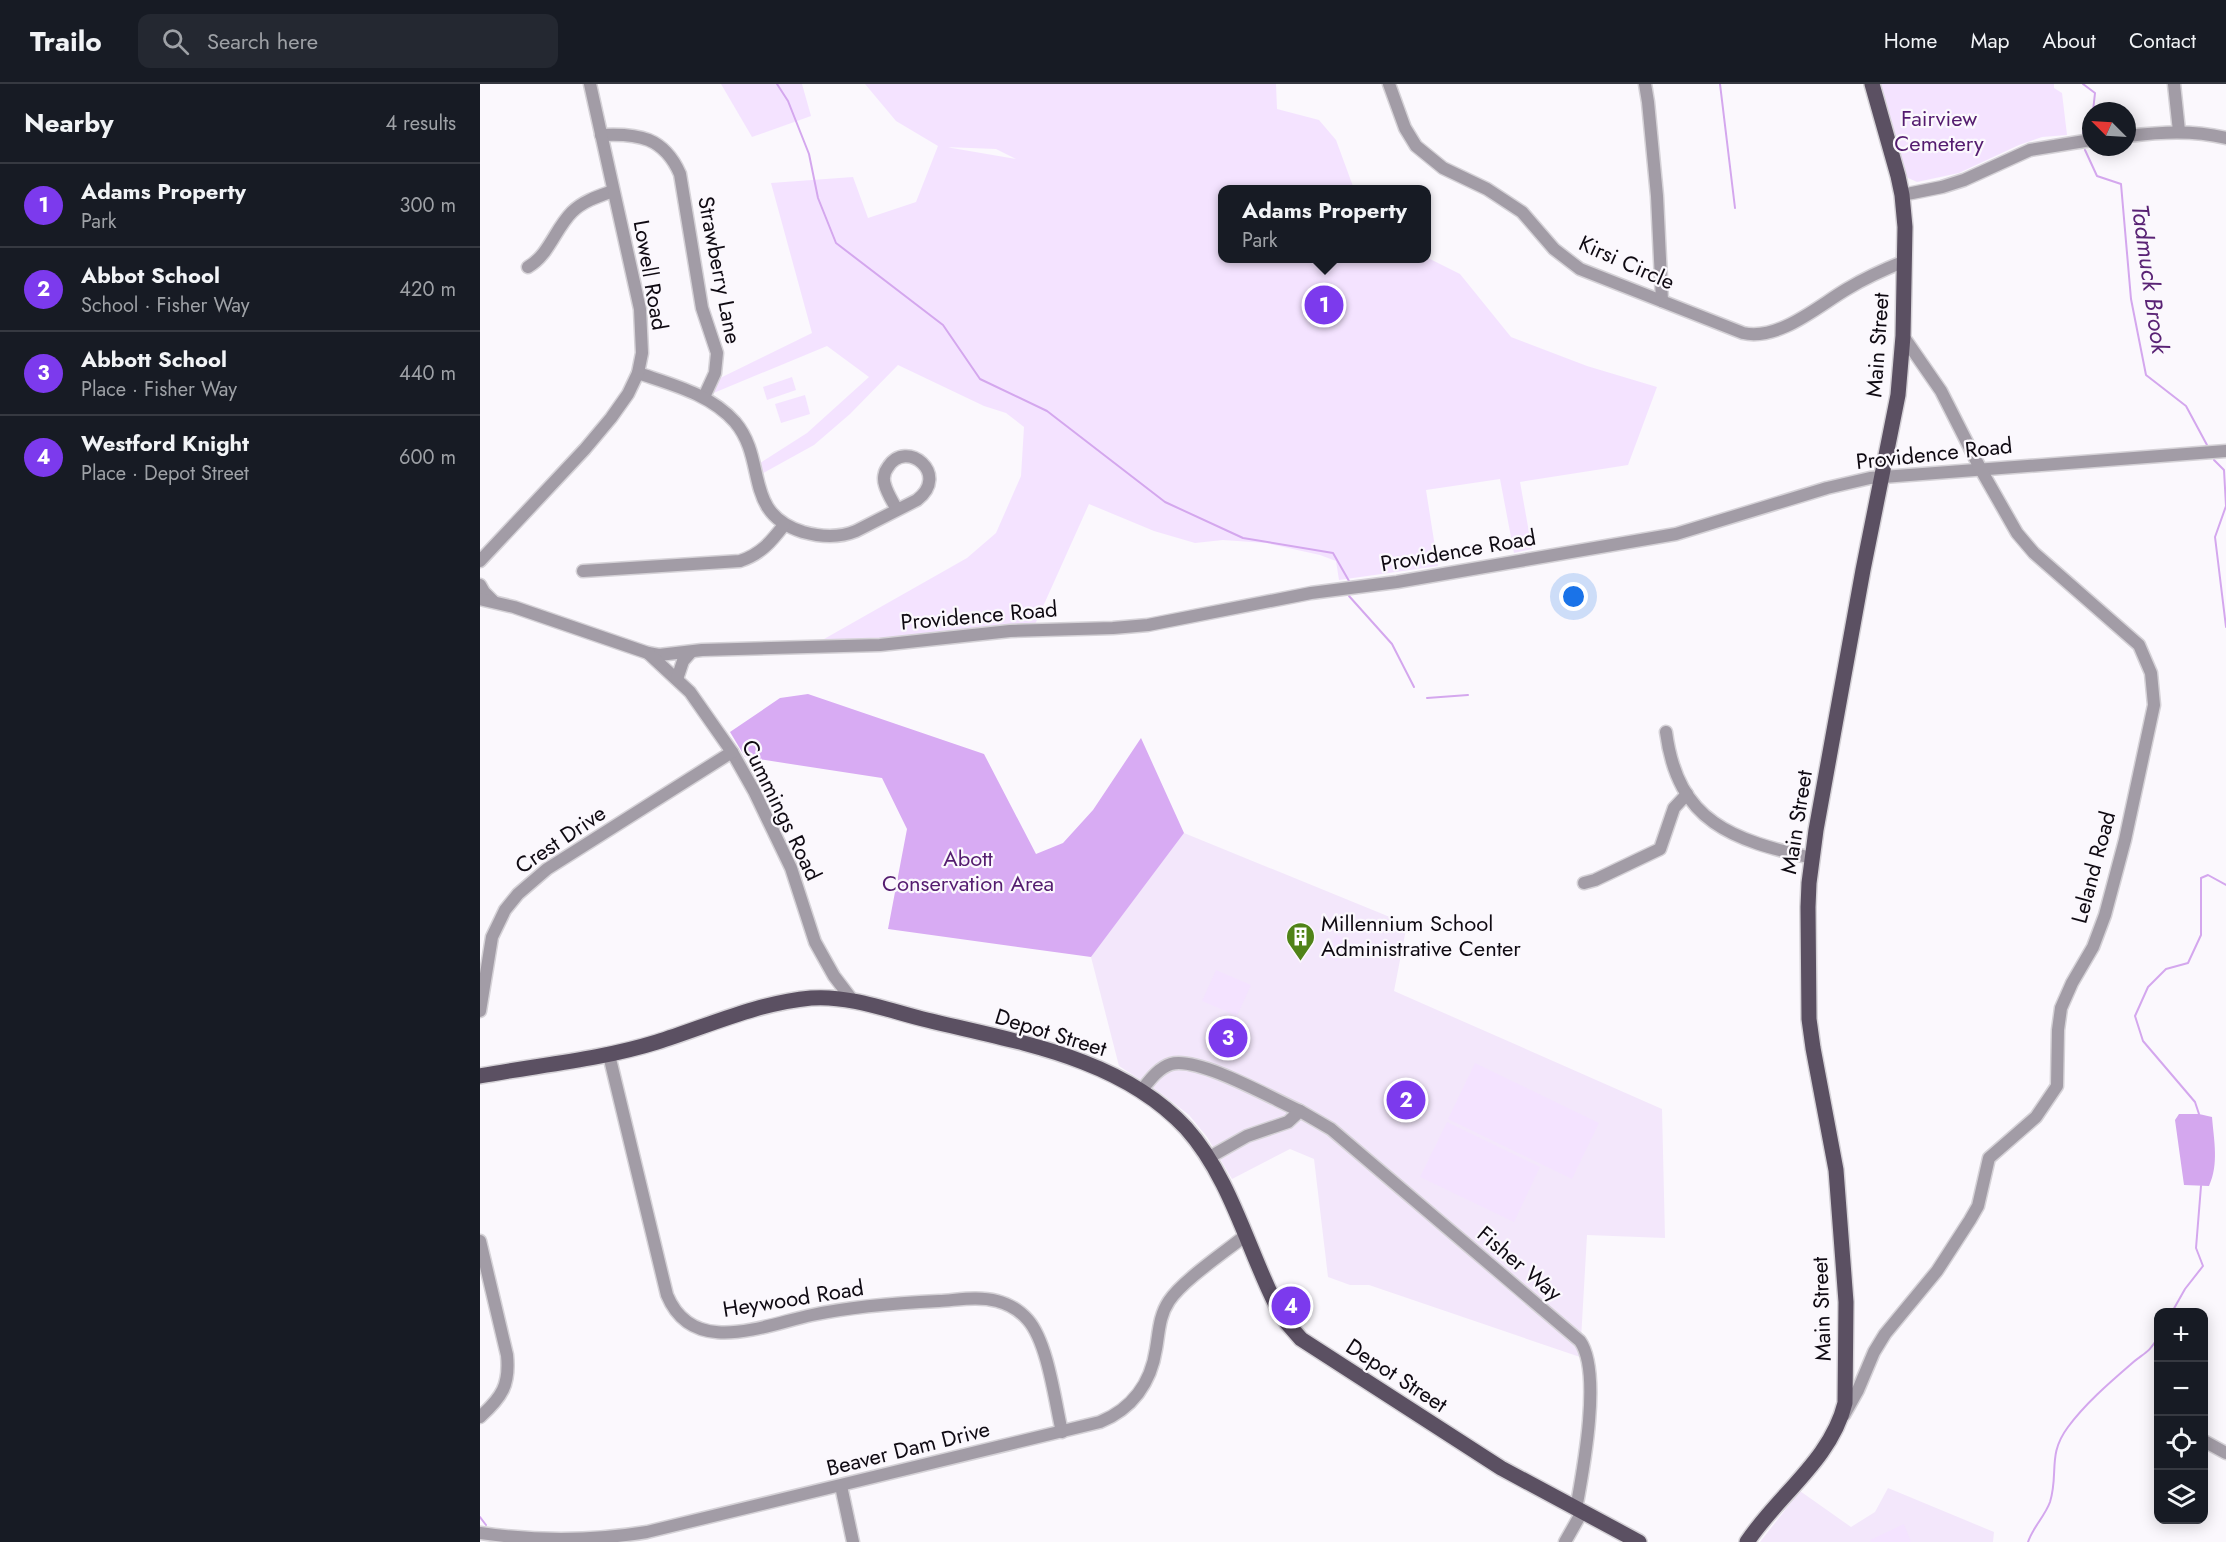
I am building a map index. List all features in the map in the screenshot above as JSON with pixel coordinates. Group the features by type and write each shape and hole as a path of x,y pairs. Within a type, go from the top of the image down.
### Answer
{"main road":[{"name":"Main Street","path":"1747,1542 1828,1444 1841,1418 1845,1403 1846,1302 1836,1170 1809,1019 1808,907 1812,858 1898,395 1903,336 1905,227 1902,195 1872,84"},
{"name":"Depot Street","path":"480,1076 609,1055 657,1042 728,1016 776,1003 813,998 853,1001 1050,1051 1101,1069 1141,1091 1174,1116 1208,1158 1246,1235 1276,1305 1287,1323 1301,1339 1490,1461 1638,1542"}],"street":[{"name":"Lowell Road","path":"480,562 600,432 628,394 638,373 643,343 640,309 590,84"},
{"name":"Kirsi Circle","path":"1389,84 1405,128 1416,146 1435,162 1487,189 1522,212 1552,248 1580,268 1743,333 1758,335 1776,330 1813,312 1847,289 1905,261"},
{"path":"1645,84 1657,196 1662,301"},
{"path":"2174,84 2179,131"},
{"path":"2136,135 2179,131 2226,138"},
{"name":"Strawberry Lane","path":"602,135 631,134 647,138 671,156 680,174 702,308 717,353 715,373 704,397"},
{"path":"1902,195 1964,180 2030,150 2082,141"},
{"path":"528,267 540,259 566,219 577,207 613,191"},
{"name":"Leland Road","path":"1841,1418 1858,1390 1874,1352 1885,1334 1937,1271 1978,1206 1989,1158 2036,1117 2057,1086 2058,1030 2061,1008 2072,983 2093,947 2105,915 2152,717 2151,673 2139,645 2034,553 2017,532 1980,468 1941,391 1903,336"},
{"path":"638,373 704,397 728,416 743,434 750,449 762,499 768,510 784,525 806,533 838,536 856,531 897,510 916,500 928,489 927,468 916,458 902,457 890,464 886,470 885,485 897,510"},
{"name":"Providence Road","path":"480,599 493,601 658,655 880,645 1010,631 1113,628 1148,625 1311,593 1397,582 1676,534 1827,488 1881,477 2226,451"},
{"path":"583,571 740,561 754,556 763,549 784,525"},
{"path":"480,585 493,601"},
{"path":"677,679 683,661 691,652"},
{"name":"Cummings Road","path":"648,653 677,679 708,716 732,752 754,791 791,868 815,942 834,976 853,1001"},
{"path":"1666,732 1672,762 1687,794 1695,807 1713,823 1730,834 1770,849 1812,858"},
{"name":"Crest Drive","path":"480,1011 492,937 505,910 518,894 547,869 732,752"},
{"path":"1584,883 1660,849 1674,808 1687,794"},
{"name":"Heywood Road","path":"609,1055 667,1295 680,1317 700,1329 726,1333 754,1330 829,1312 879,1305 971,1298 999,1302 1027,1318 1036,1334 1045,1357 1062,1432"},
{"name":"Fisher Way","path":"1141,1091 1160,1070 1170,1064 1181,1062 1209,1069 1300,1112 1331,1130 1583,1346 1589,1366 1588,1436 1579,1510 1564,1542"},
{"path":"1208,1158 1247,1136 1288,1122 1300,1112"},
{"name":"Beaver Dam Drive","path":"480,1533 583,1539 624,1536 663,1529 1107,1419 1134,1400 1151,1369 1160,1321 1169,1301 1179,1289 1246,1235"},
{"path":"480,1241 507,1355 508,1368 506,1386 501,1396 480,1417"},
{"path":"2208,1443 2226,1453"},
{"path":"841,1486 853,1542"}],"shaded area":[{"path":"1184,833 1407,924 1394,991 1662,1109 1665,1238 1587,1235 1580,1357 1369,1285 1350,1285 1328,1277 1314,1159 1290,1149 1232,1179 1207,1137 1189,1115 1119,1066 1091,957"},
{"path":"2179,1114 2199,1114 2212,1117 2215,1161 2209,1186 2184,1185 2175,1120"},
{"path":"1888,1488 1994,1532 1993,1542 1760,1542 1800,1491 1851,1527 1875,1512"}],"green space":[{"path":"721,84 802,84 811,116 752,137"},
{"path":"865,84 1276,84 1277,109 1319,120 1336,140 1353,185 1218,185 1218,263 1431,263 1431,260 1460,274 1511,337 1587,366 1657,387 1628,465 1520,482 1532,549 1514,553 1500,479 1426,490 1438,566 1339,580 1336,561 1320,555 1266,543 1223,540 1195,543 1154,531 1089,504 1032,631 810,647 967,558 996,533 1021,476 1024,427 1006,413 984,406 898,365 850,414 814,445 756,477 754,467 807,433 869,377 827,346 704,397 710,383 812,333 771,183 853,177 868,218 916,202 938,146 896,121","holes":["946,147 996,149 1016,159"]},
{"name":"Fairview Cemetery","path":"1877,84 2054,84 2054,88 2062,93 2067,135 2042,137 2019,145 1959,173 1917,182 1906,177"},
{"path":"792,377 796,390 767,400 763,387"},
{"path":"805,395 810,414 781,423 775,404"},
{"name":"Abott Conservation Area","path":"808,694 984,754 1036,854 1063,843 1093,810 1141,738 1184,833 1091,957 888,929 907,829 882,778 745,757 730,732 780,698"},
{"path":"1336,935 1347,940 1337,961 1326,957"},
{"path":"1216,970 1251,985 1237,1016 1202,1001"},
{"path":"1475,1063 1599,1123 1572,1179 1448,1119"},
{"path":"1447,1122 1540,1167 1514,1222 1420,1177"},
{"path":"1904,1524 1911,1542 1871,1542 1870,1540"}],"waterway":[{"path":"777,84 788,101 809,154 818,198 836,243 943,325 980,379 1047,411 1165,502 1243,538 1333,553 1349,581"},
{"path":"1720,84 1735,208"},
{"name":"Tadmuck Brook","path":"2083,84 2095,93 2094,102"},
{"name":"Tadmuck Brook","path":"2088,156 2097,176 2121,184 2131,299 2146,375 2186,406 2207,445"},
{"name":"Tadmuck Brook","path":"2214,460 2224,470 2226,506 2215,537 2226,627"},
{"path":"1349,596 1392,644 1414,687"},
{"path":"1427,698 1468,695"},
{"path":"2199,1114 2195,1102 2143,1041 2135,1016 2148,987 2166,969 2188,963 2201,935 2201,878 2208,875 2226,885"},
{"path":"2174,1308 2185,1289 2203,1266 2196,1248 2201,1186"},
{"path":"2028,1542 2050,1502 2054,1482 2055,1455 2068,1427 2089,1402 2154,1344"},
{"path":"480,1517 486,1525"}],"place":[{"name":"Adams Property","path":"1324,305"},
{"name":"Millennium School Administrative Center","path":"1300,962"},
{"name":"Abbott School","path":"1228,1038"},
{"name":"Abbot School","path":"1406,1100"},
{"name":"Westford Knight","path":"1291,1306"}]}
